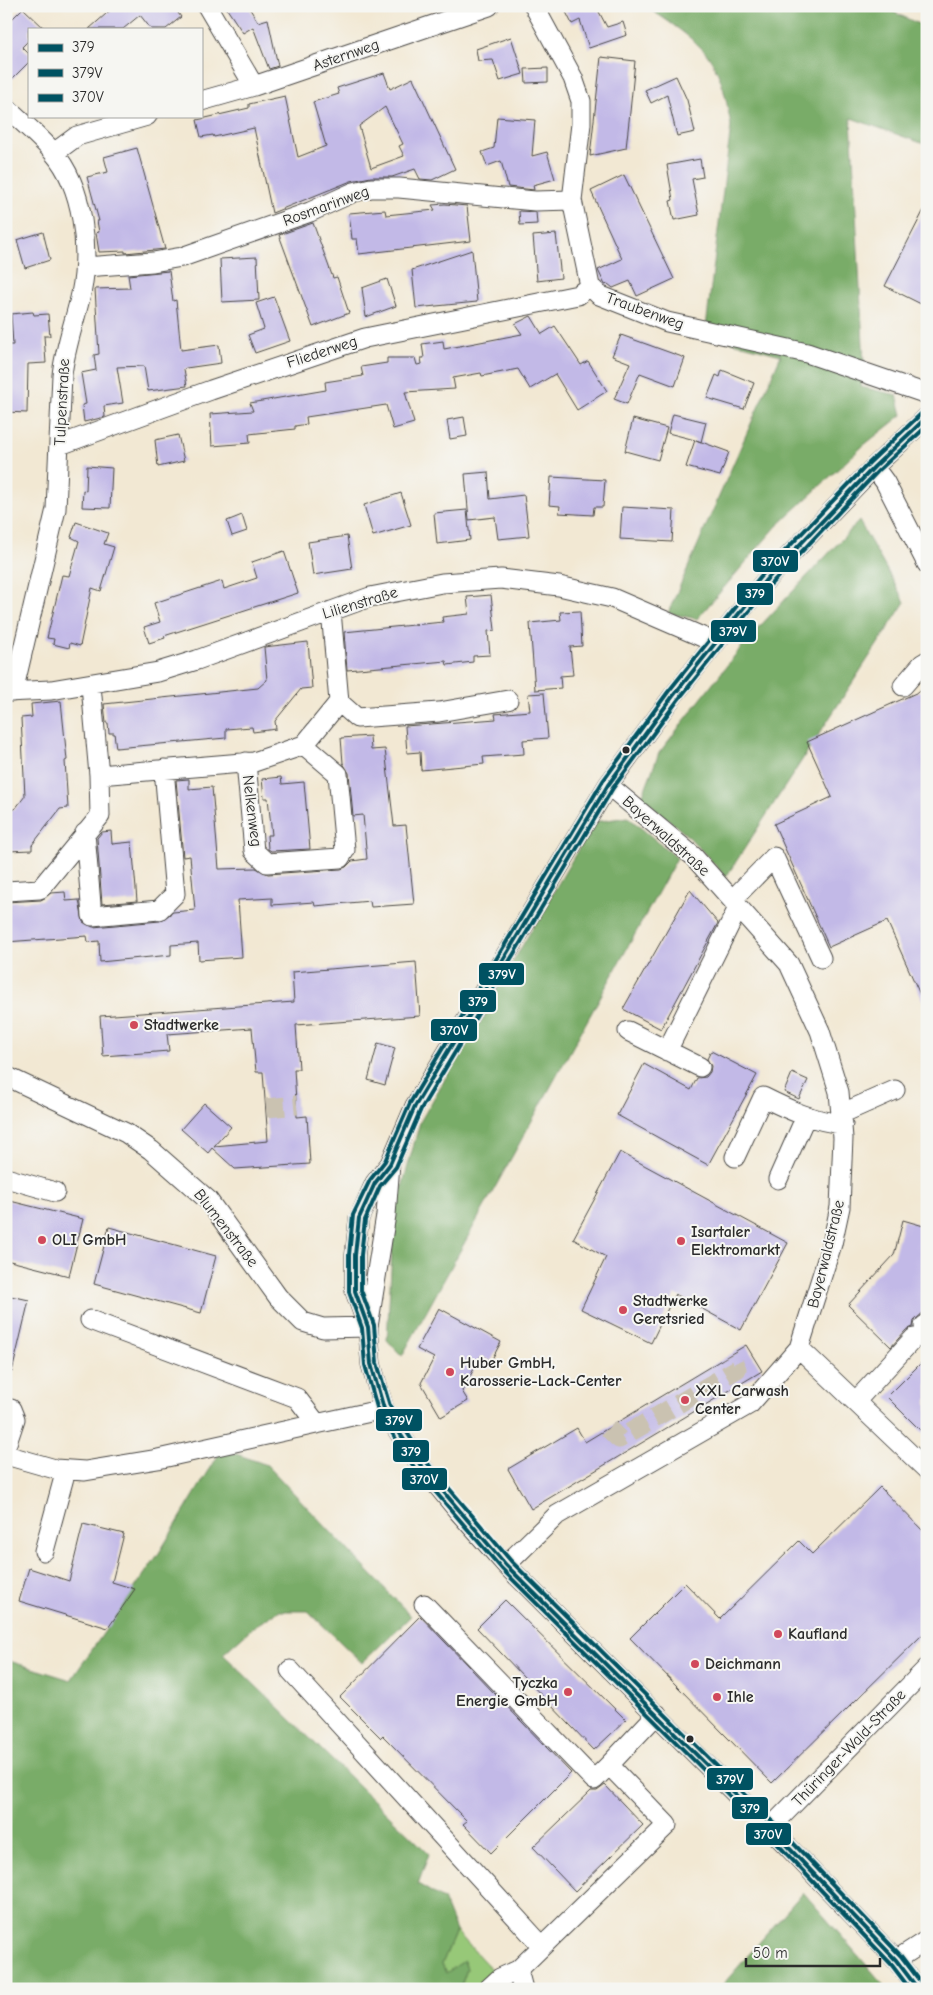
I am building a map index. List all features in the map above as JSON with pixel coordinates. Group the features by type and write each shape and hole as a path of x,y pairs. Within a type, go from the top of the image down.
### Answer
{"street":[{"path":"207,6 254,86"},
{"name":"Asternweg","path":"202,101 254,86 489,6"},
{"name":"Traubenweg","path":"534,6 573,78 581,101 581,124 572,200 590,286 600,295 667,322 807,353 927,394"},
{"name":"Tulpenstraße","path":"6,107 54,153 67,174 82,218 85,241 85,268 81,294 64,354 60,401 60,445 56,509 10,692"},
{"path":"54,153 77,136 140,118"},
{"name":"Rosmarinweg","path":"85,268 153,262 182,257 310,212 354,192 371,188 399,188 535,201 572,200"},
{"name":"Fliederweg","path":"60,445 210,390 365,338 578,295 590,286"},
{"path":"368,1327 355,1292 355,1255 359,1218 375,1183 390,1164 415,1106 608,785 714,642 765,581 874,467 924,425"},
{"path":"874,467 892,494 927,564"},
{"name":"Lilienstraße","path":"10,692 92,685 158,672 197,660 370,597 407,589 501,579 559,586 612,598 714,642"},
{"path":"331,611 339,702 357,718 438,712 508,700"},
{"path":"903,686 922,664 927,661"},
{"path":"6,892 40,889 100,816 92,685"},
{"path":"304,745 339,702"},
{"name":"Nelkenweg","path":"98,775 246,762 304,745 338,774 345,850 340,858 267,864 254,850 246,762"},
{"path":"85,833 92,916 159,910 175,894 164,769"},
{"name":"Bayerwaldstraße","path":"506,1565 557,1515 750,1404 799,1348 840,1207 843,1118 840,1092 820,1031 789,964 693,856 608,785"},
{"path":"667,1051 735,904 774,856 821,958"},
{"path":"628,1031 700,1067"},
{"name":"Blumenstraße","path":"6,1076 126,1133 158,1156 208,1200 278,1297 303,1322 323,1328 368,1327"},
{"path":"734,1157 763,1097 794,1113 827,1122 843,1118 895,1090"},
{"path":"778,1179 806,1116"},
{"path":"390,1164 386,1215 368,1327 370,1364 384,1410 419,1462 458,1511 506,1565 770,1828 896,1960 918,1989"},
{"path":"6,1178 55,1192"},
{"path":"90,1320 297,1398 317,1424"},
{"path":"856,1401 922,1329"},
{"path":"799,1348 927,1470"},
{"path":"6,1408 11,1409 15,1419 6,1446"},
{"path":"6,1455 54,1469 85,1471 158,1459 384,1410"},
{"path":"44,1551 66,1470"},
{"path":"424,1604 594,1780 657,1714"},
{"name":"Thüringer-Wald-Straße","path":"770,1828 927,1668"},
{"path":"290,1670 542,1946"},
{"path":"488,1989 500,1978 518,1970 667,1825 609,1765"},
{"path":"896,1960 927,1940"},
{"path":"513,1989 518,1970"},
{"path":"518,1970 522,1989"}],"green space":[{"path":"644,6 881,6 927,28 927,145 851,118 864,364 861,387 897,395 902,415 864,445 776,527 697,619 668,613 781,355 705,335 731,126 728,108 724,90 708,56 696,43"},
{"path":"859,521 905,602 726,877 690,838 642,797 659,753 746,641"},
{"path":"628,817 677,858 402,1356 387,1340 394,1216 420,1122 594,822"},
{"path":"222,1449 267,1465 411,1616 362,1663 308,1611 279,1611 253,1627 223,1654 429,1854 418,1884 443,1899 456,1931 442,1964 446,1973 464,1961 467,1969 460,1989 6,1989 6,1660 71,1680 159,1553"},
{"path":"803,1892 883,1984 882,1989 719,1989"},
{"path":"456,1931 494,1972 477,1989 460,1989 467,1969 464,1961 446,1973 442,1964"}],"building":[{"path":"115,6 173,6 181,17 167,28 150,28 140,15 124,28 90,28"},
{"path":"225,6 248,6 258,22 268,19 278,66 269,69 253,27 243,33"},
{"path":"563,6 606,6 598,10 607,27 623,22 627,35 589,48 580,20 572,24"},
{"path":"23,8 44,28 28,28 28,41 22,47 28,53 28,63 6,85 6,25"},
{"path":"511,37 523,74 500,81 493,60 478,61 476,49"},
{"path":"601,57 635,61 626,148 590,156"},
{"path":"548,68 548,82 526,83 525,69"},
{"path":"384,73 390,89 413,78 455,169 432,180 420,179 415,169 392,177 371,177 351,181 272,213 254,128 214,137 213,135 201,137 197,120 249,108 249,104 285,96 298,157 326,146 313,102 339,94 337,88","holes":["385,107 403,144 399,146 404,156 371,168 359,126"]},
{"path":"676,76 687,100 695,132 677,136 667,95 651,103 645,90"},
{"path":"497,117 535,120 532,156 547,152 555,179 533,185 534,190 508,187 501,161 487,166 482,152 494,148"},
{"path":"137,148 165,249 125,253 125,251 99,252 96,233 99,232 97,221 99,221 87,177 108,172 104,157"},
{"path":"700,159 703,177 692,179 699,215 674,220 670,201 673,200 667,165"},
{"path":"624,175 674,279 637,296 630,281 613,288 608,284 605,285 598,270 622,259 591,191"},
{"path":"927,204 927,307 885,286"},
{"path":"432,205 467,206 471,241 359,254 357,239 352,239 349,213 385,210 386,215 435,210"},
{"path":"519,211 536,212 537,224 520,225"},
{"path":"313,223 333,278 337,277 349,313 313,327 279,235"},
{"path":"43,232 50,260 25,268 17,240"},
{"path":"556,234 561,278 537,281 533,236"},
{"path":"472,250 477,302 416,308 412,270"},
{"path":"257,257 259,300 222,302 220,259"},
{"path":"169,271 173,301 176,300 181,350 219,345 221,363 184,369 187,386 148,391 144,366 117,367 123,403 104,406 105,417 84,422 82,405 86,404 81,373 96,370 94,355 99,354 95,289 130,288 128,275"},
{"path":"387,279 396,306 366,317 362,288"},
{"path":"274,297 290,341 255,353 248,335 264,329 256,303"},
{"path":"33,312 34,315 48,314 50,336 44,336 46,363 28,364 27,413 6,412 6,345 13,345 11,314"},
{"path":"531,316 542,334 555,326 581,365 588,361 607,391 577,410 555,374 530,389 518,369 482,376 481,373 453,378 455,389 405,392 414,423 393,429 386,405 306,417 307,424 295,426 295,429 249,434 250,443 212,446 210,414 253,411 250,403 326,390 325,382 363,376 361,367 387,363 387,358 415,358 417,365 422,364 421,358 424,358 422,344 443,341 444,349 522,334 515,324"},
{"path":"621,335 685,358 675,386 640,373 627,404 614,399 630,363 612,356"},
{"path":"722,370 754,383 744,409 707,398 716,375 720,377"},
{"path":"673,414 706,422 701,442 729,452 720,476 686,467 695,440 668,433"},
{"path":"464,417 467,436 450,439 447,420"},
{"path":"633,419 667,428 658,460 625,451"},
{"path":"178,435 184,461 158,467 155,440"},
{"path":"87,466 112,468 110,508 82,507 83,490 86,491"},
{"path":"488,472 490,499 524,495 529,536 498,539 495,517 469,520 465,474"},
{"path":"551,477 605,480 603,507 594,507 593,515 559,513 560,506 549,505"},
{"path":"401,493 411,525 373,536 364,505"},
{"path":"622,507 674,510 672,542 620,539"},
{"path":"467,510 470,540 437,544 434,513"},
{"path":"242,515 247,531 232,536 227,521"},
{"path":"76,522 108,533 104,544 114,547 101,591 92,588 80,646 70,643 69,648 53,644 54,639 47,638 62,575 69,576 79,541 71,537"},
{"path":"347,536 352,569 313,575 308,542"},
{"path":"284,551 298,593 164,636 165,638 149,643 144,627 160,622 154,603 222,581 224,589 257,578 252,562"},
{"path":"491,595 495,630 488,631 490,655 473,656 473,662 447,665 446,661 347,670 344,632 443,622 442,617 469,614 467,597"},
{"path":"580,611 582,646 570,647 573,675 560,676 561,688 535,690 530,623 561,620 560,612"},
{"path":"308,642 312,688 301,689 275,721 276,729 253,732 252,727 226,729 226,738 116,748 114,733 109,733 108,723 106,723 104,704 258,688 267,680 264,647"},
{"path":"927,688 927,1010 887,921 829,947 774,824 832,797 807,742"},
{"path":"544,693 548,738 523,740 524,754 483,757 484,764 421,770 420,752 407,753 405,726 496,719 495,714 530,711 528,694"},
{"path":"61,701 67,760 65,761 68,808 60,809 32,845 32,850 8,851 6,810 15,809 25,796 21,718 32,717 31,704"},
{"path":"370,736 371,750 385,749 394,826 406,825 414,904 371,907 370,901 315,906 314,902 272,905 272,898 238,900 242,957 199,960 198,943 171,945 171,955 100,962 99,941 88,942 87,936 6,942 6,902 41,900 51,893 65,892 66,901 79,900 83,922 93,927 160,921 173,912 195,910 190,856 183,857 176,780 189,779 189,789 212,787 219,869 256,868 268,874 341,869 352,861 367,859 363,815 353,816 349,773 343,763 341,738"},
{"path":"281,777 282,784 304,782 310,849 271,851 268,849 267,835 272,835 268,798 264,798 262,779"},
{"path":"111,831 112,844 132,842 137,901 102,904 97,838 102,832"},
{"path":"690,890 718,923 661,1029 623,1009"},
{"path":"416,962 420,1016 296,1025 299,1069 294,1069 297,1117 307,1116 310,1164 235,1169 212,1148 208,1153 181,1129 204,1103 231,1127 214,1146 268,1141 263,1072 256,1072 252,1028 167,1034 169,1051 103,1056 100,1016 294,1002 292,972"},
{"path":"378,1043 395,1048 385,1085 368,1080"},
{"path":"711,1051 757,1075 708,1165 617,1115 644,1064 691,1090 697,1078 706,1077 710,1072 711,1066 707,1059"},
{"path":"792,1073 808,1080 799,1099 784,1092"},
{"name":"Isartaler Elektromarkt","path":"620,1152 788,1243 741,1330 675,1294 651,1343 581,1309 606,1257 573,1239"},
{"name":"OLI GmbH","path":"6,1200 83,1219 69,1276 6,1260"},
{"path":"903,1220 927,1227 927,1309 914,1321 913,1327 906,1330 891,1347 848,1305 894,1255"},
{"path":"109,1227 216,1256 201,1313 94,1284"},
{"path":"6,1295 29,1300 12,1372 6,1371"},
{"name":"Huber GmbH, Karosserie-Lack-Center","path":"439,1308 501,1342 491,1361 481,1356 462,1391 468,1401 441,1417 421,1383 434,1358 417,1349"},
{"name":"XXL Carwash Center","path":"746,1345 762,1371 531,1509 508,1469 577,1428 585,1442"},
{"path":"927,1357 927,1437 887,1397"},
{"name":"Kaufland","path":"880,1487 927,1535 927,1630 772,1783 630,1638 685,1583 720,1619 799,1541 812,1554"},
{"path":"83,1524 124,1534 112,1582 135,1589 108,1628 19,1601 29,1568 69,1581"},
{"name":"Tyczka Energie GmbH","path":"505,1600 626,1720 594,1750 477,1628"},
{"path":"420,1616 571,1773 491,1853 463,1824 467,1821 383,1736 381,1738 340,1697"},
{"path":"605,1785 643,1825 575,1891 533,1847 591,1791 597,1791"}],"tunnel":[{"path":"266,1108 297,1105"},
{"path":"608,1428 619,1439 737,1369 730,1355"}],"transit line":[{"name":"370V","path":"910,1989 891,1964 766,1832 502,1569 414,1467 378,1411 365,1365 362,1328 349,1292 349,1255 353,1215 370,1180 385,1161 410,1103 603,781 668,692 760,577 869,463 923,412"},
{"name":"379","path":"918,1989 896,1960 770,1828 506,1565 419,1463 384,1409 371,1364 368,1327 355,1291 355,1255 359,1218 375,1183 390,1164 415,1106 608,785 673,696 765,581 874,467 927,417"},
{"name":"379V","path":"923,1985 901,1956 775,1824 511,1561 424,1459 390,1406 377,1363 374,1325 361,1290 361,1255 365,1220 380,1186 396,1167 421,1109 613,788 678,700 770,585 878,471 927,426"}],"place":[{"name":"Stadtwerke","path":"134,1025"},
{"name":"OLI GmbH","path":"42,1240"},
{"name":"Isartaler Elektromarkt","path":"681,1241"},
{"name":"Stadtwerke Geretsried","path":"623,1310"},
{"name":"Huber GmbH, Karosserie-Lack-Center","path":"450,1372"},
{"name":"XXL Carwash Center","path":"685,1400"},
{"name":"Kaufland","path":"778,1634"},
{"name":"Deichmann","path":"695,1664"},
{"name":"Tyczka Energie GmbH","path":"568,1692"},
{"name":"Ihle","path":"717,1697"}]}
